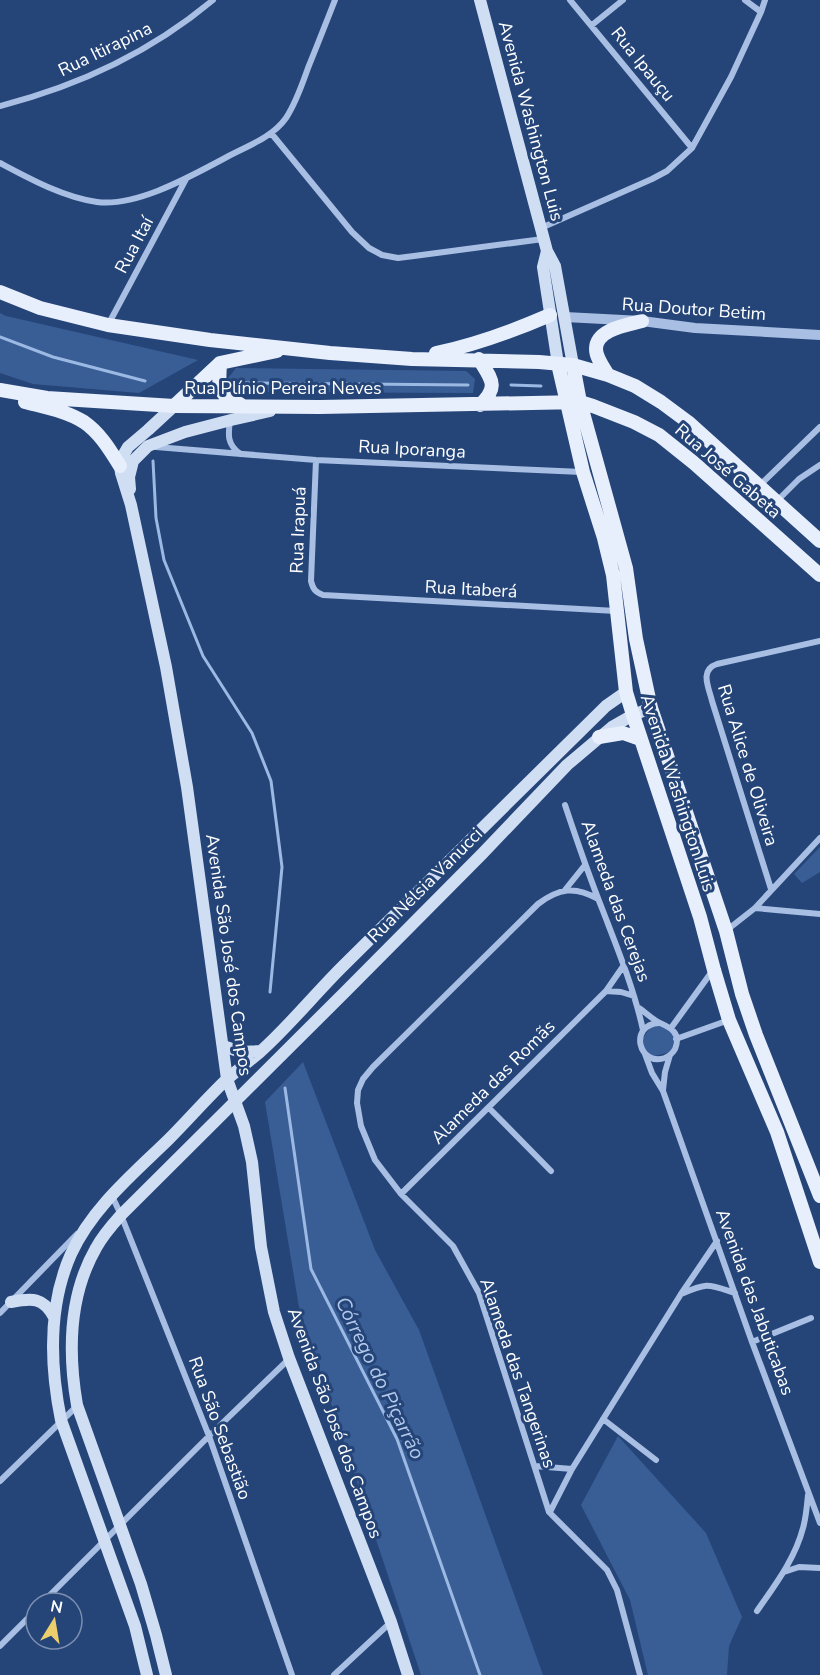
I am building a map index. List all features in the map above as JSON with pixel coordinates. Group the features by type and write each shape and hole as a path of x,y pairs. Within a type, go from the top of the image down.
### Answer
{"main road":[{"name":"Avenida Washington Luis","path":"480,0 546,252 555,266 573,365 573,403 583,472 613,575 626,692 700,917 729,1020 777,1132 820,1262"},
{"name":"Avenida Washington Luis","path":"546,252 543,267 558,364 573,403 626,568 636,639 651,708 726,931 742,994 756,1035 820,1196"},
{"path":"0,292 40,308 108,325 286,350 412,359 479,359 573,365 608,375 635,386 688,422 820,541"},
{"path":"412,359 471,345 550,315"},
{"path":"608,375 597,356 597,342 605,333 642,321"},
{"path":"120,466 128,447 220,363 286,350"},
{"path":"479,359 492,381 489,396 480,405"},
{"path":"220,363 221,391 227,398 245,406"},
{"path":"0,392 17,400 55,410 83,421 103,440 120,466"},
{"name":"Rua Plínio Pereira Neves","path":"0,392 48,398 174,406 303,407 573,403"},
{"name":"Rua José Gabeta","path":"573,403 593,406 634,422 658,435 694,463 820,575"},
{"path":"148,446 176,435 258,413 303,407"},
{"name":"Avenida São José dos Campos","path":"131,506 129,477 131,467 138,455 148,446"},
{"name":"Avenida São José dos Campos","path":"120,466 131,506 166,668 187,787 227,1079 244,1126 252,1162 261,1247 274,1312 289,1359 391,1622 408,1675"},
{"path":"741,506 759,513 776,503"},
{"name":"Rua Nélsia Vanucci","path":"147,1675 135,1626 61,1420 56,1392 53,1365 54,1317 66,1268 72,1254 94,1216 111,1195 186,1123 227,1079 261,1051 340,969 606,706 626,692"},
{"name":"Rua Nélsia Vanucci","path":"166,1675 141,1584 77,1405 73,1381 71,1358 74,1314 80,1286 97,1246 121,1215 474,862 567,765 599,737 633,714 651,708"},
{"path":"599,737 623,733 640,739"},
{"path":"700,917 708,910 719,913"},
{"path":"729,1020 739,1014 742,994"},
{"path":"223,1046 241,1052 261,1051"},
{"path":"11,1302 24,1299 37,1300 49,1307 54,1317"}],"street":[{"name":"Rua Itirapina","path":"0,106 32,98 110,67 145,49 189,20 213,0"},
{"path":"0,163 32,180 74,196 98,202 136,198 186,179 271,133 286,118 335,0"},
{"name":"Rua Ipauçu","path":"570,0 692,148"},
{"path":"592,25 623,0"},
{"path":"746,0 761,12"},
{"path":"271,133 352,232 369,248 382,255 398,258 414,256 542,233 667,171 692,148 727,85 765,0"},
{"name":"Rua Itaí","path":"108,325 186,179"},
{"name":"Rua Doutor Betim","path":"565,317 642,321 695,328 820,335"},
{"path":"231,420 229,440 240,454"},
{"path":"759,486 820,427"},
{"name":"Rua Iporanga","path":"148,446 316,460 583,472"},
{"name":"Rua Irapuá","path":"316,460 311,581 316,592 323,596"},
{"path":"776,503 800,479 820,465"},
{"name":"Rua Itaberá","path":"323,596 617,611"},
{"name":"Rua Alice de Oliveira","path":"771,889 706,678 707,671 711,666 726,662 820,641"},
{"name":"Alameda das Cerejas","path":"565,805 585,865 624,965 643,1030"},
{"path":"726,931 755,908 820,838"},
{"name":"Alameda das Tangerinas","path":"585,865 565,890 550,895 525,916 374,1067 363,1079 358,1089 357,1103 361,1126 375,1160 401,1194 453,1246 479,1293 549,1512 607,1570 616,1590 640,1675"},
{"path":"565,890 582,892 598,899"},
{"path":"755,908 820,914"},
{"name":"Alameda das Romãs","path":"401,1194 606,991 624,965"},
{"path":"671,1028 714,969"},
{"path":"606,991 634,996"},
{"name":"Alameda das Cerejas","path":"638,1007 659,1023"},
{"path":"676,1039 729,1020"},
{"path":"663,1091 670,1055 675,1048 676,1039 671,1028 659,1023 651,1024 643,1030 640,1045 645,1054 658,1059 670,1055"},
{"name":"Avenida das Jabuticabas","path":"645,1054 652,1073 663,1091 752,1342 820,1523"},
{"path":"489,1108 551,1172"},
{"name":"Rua São Sebastião","path":"111,1195 121,1215 208,1436 292,1675"},
{"path":"0,1312 94,1216"},
{"path":"549,1512 572,1469 717,1240"},
{"path":"681,1294 701,1285 735,1293"},
{"path":"752,1342 811,1318"},
{"path":"54,1591 208,1436 289,1359"},
{"path":"0,1481 77,1405"},
{"path":"603,1419 656,1460"},
{"path":"535,1466 572,1469"},
{"path":"757,1611 783,1573 797,1546 803,1528 808,1495"},
{"path":"783,1573 800,1567 820,1568"},
{"path":"0,1646 24,1622"},
{"path":"333,1675 391,1622"}],"shaded area":[{"path":"0,313 198,360 139,393 33,384 0,373"},
{"path":"236,368 466,371 475,379 473,393 238,392 225,382"},
{"path":"820,847 820,872 802,883 794,874"},
{"path":"659,1024 673,1033 674,1039 671,1052 654,1056 645,1050 643,1038 650,1028"},
{"path":"303,1062 375,1250 419,1330 543,1675 421,1675 299,1307 265,1102"},
{"path":"618,1436 706,1533 742,1617 729,1646 727,1675 648,1675 630,1600 581,1505"}],"waterway":[{"name":"Córrego do Piçarrão","path":"0,337 53,357 145,381"},
{"path":"245,383 468,385"},
{"path":"511,385 541,386"},
{"name":"Córrego do Piçarrão","path":"153,461 156,518 164,560 203,656 252,733 271,781 282,867 270,992"},
{"name":"Córrego do Piçarrão","path":"285,1088 311,1269 397,1439 480,1675"}]}
